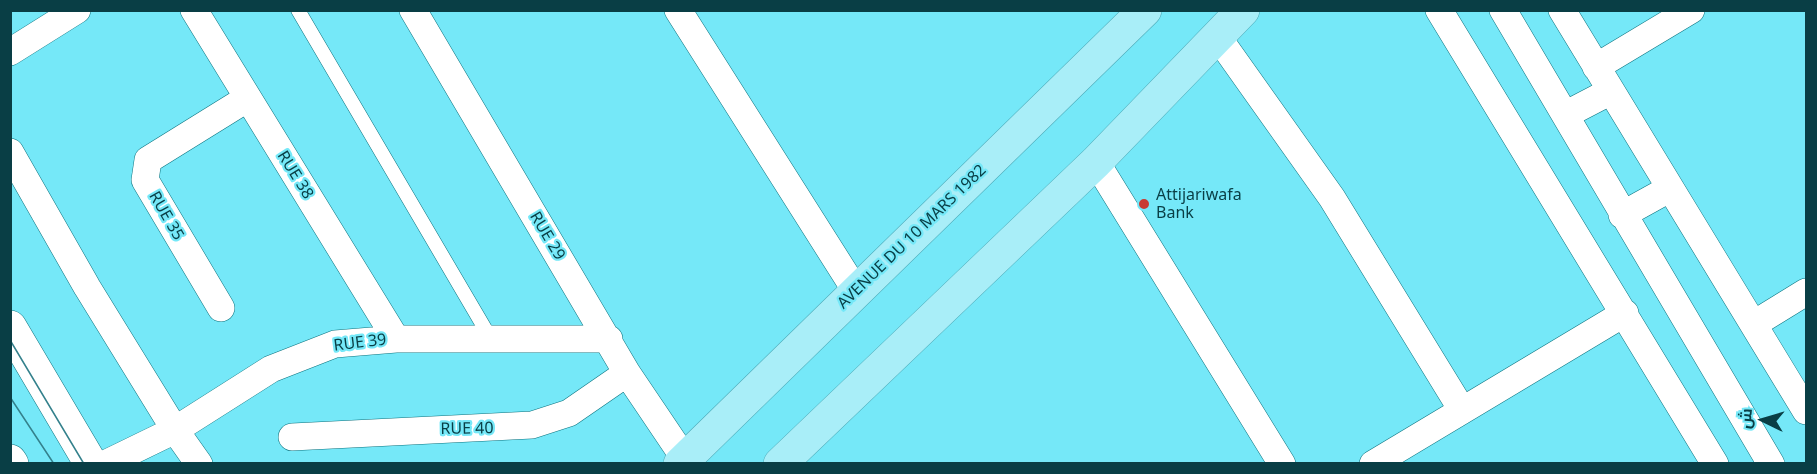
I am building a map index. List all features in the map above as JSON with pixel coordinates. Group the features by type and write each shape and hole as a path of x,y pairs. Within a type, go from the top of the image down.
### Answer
{"main road":[{"name":"AVENUE DU 10 MARS 1982","path":"682,461 1145,10"},
{"path":"790,459 1096,162 1243,10"}],"street":[{"path":"15,48 77,10"},
{"name":"RUE 38","path":"194,10 396,339"},
{"name":"RUE 29","path":"413,10 627,373 682,461"},
{"path":"678,10 856,291"},
{"path":"1438,10 1625,313 1715,464"},
{"path":"1503,10 1771,464"},
{"path":"1562,10 1806,411"},
{"path":"1596,67 1691,10"},
{"path":"1217,36 1332,198 1462,410"},
{"path":"1565,115 1611,91"},
{"name":"RUE 35","path":"220,308 145,180 148,160 248,98"},
{"path":"10,152 87,287 174,429 199,464"},
{"path":"1096,162 1282,464"},
{"path":"1622,215 1669,189"},
{"path":"1754,324 1806,292"},
{"path":"1373,464 1625,313"},
{"path":"10,327 91,464"},
{"name":"RUE 39","path":"105,464 174,429 234,390 301,356 335,344 396,339 609,339"},
{"name":"RUE 40","path":"292,436 532,425 569,412 627,373"}],"lane":[{"path":"298,10 491,339"}],"tram line":[{"path":"10,340 84,464"},
{"path":"10,397 54,464"}],"place":[{"name":"Attijariwafa Bank","path":"1144,204"}]}
